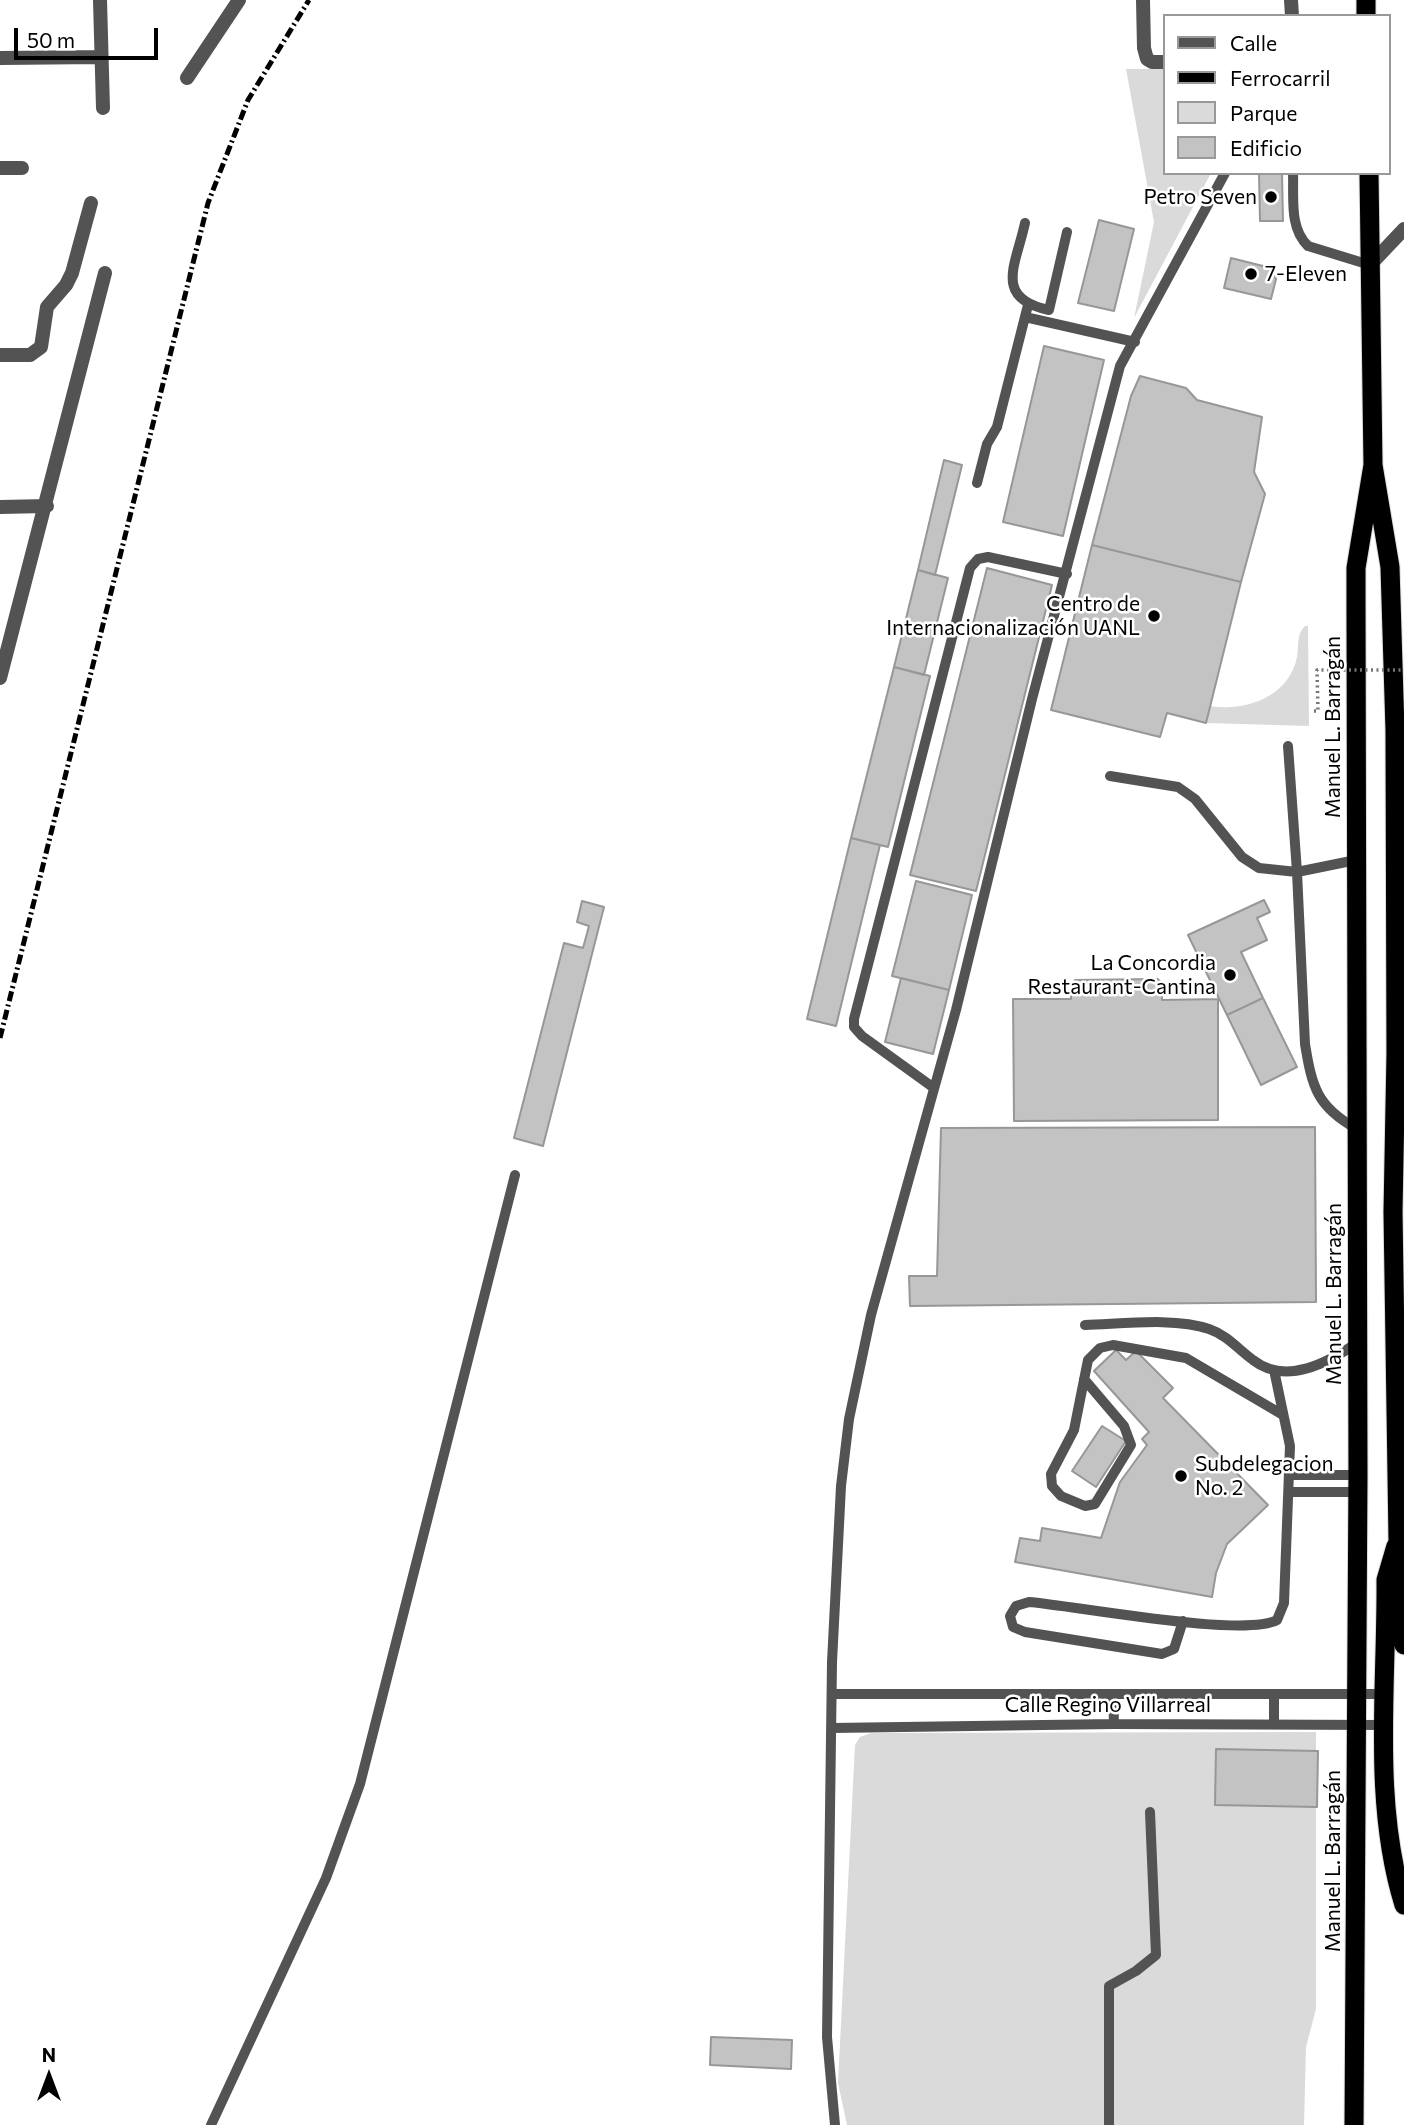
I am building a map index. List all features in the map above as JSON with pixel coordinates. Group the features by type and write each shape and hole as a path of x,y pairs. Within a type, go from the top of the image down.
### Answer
{"highway":[{"name":"Manuel L. Barragán","path":"1369,175 1373,465 1391,566 1404,1645"},
{"name":"Manuel L. Barragán","path":"1354,2125 1358,1484 1356,568 1373,465"},
{"path":"1401,1540 1386,1572 1385,1725 1386,1824 1392,1868 1404,1905"}],"street":[{"path":"100,0 103,108"},
{"path":"187,78 239,0"},
{"path":"1143,0 1144,48 1147,59 1162,62"},
{"path":"0,58 101,57"},
{"path":"0,168 22,168"},
{"path":"0,355 24,356 38,352 41,347 47,307 66,285 72,272 91,203"},
{"path":"1370,265 1404,229"},
{"path":"0,678 106,273"},
{"path":"0,507 47,506"}],"lane":[{"path":"835,2125 827,2037 831,1728 842,1473 849,1419 871,1315 934,1088 1120,366 1224,175"},
{"path":"1293,175 1296,227 1300,238 1308,246 1370,265"},
{"path":"1026,223 1013,286 1017,297 1028,305 1049,310 1067,232"},
{"path":"977,483 987,444 997,427 1028,305"},
{"path":"1025,317 1135,342"},
{"path":"934,1088 862,1037 854,1027 931,712 970,568 978,559 988,557 1067,574"},
{"path":"1288,746 1305,1044 1309,1070 1317,1090 1333,1116 1357,1129"},
{"path":"1110,776 1178,787 1195,799 1242,857 1259,868 1297,872 1356,860"},
{"path":"211,2125 326,1878 360,1783 515,1175"},
{"path":"1085,1325 1159,1324 1210,1329 1255,1363 1275,1370 1316,1367 1357,1343"},
{"path":"1084,1379 1124,1426 1130,1435 1131,1446 1102,1496 1095,1504 1085,1506 1061,1496 1052,1486 1051,1474 1074,1430 1084,1379 1088,1360 1100,1348 1113,1345 1186,1358 1283,1415"},
{"path":"1183,1621 1174,1649 1162,1654 1026,1633 1013,1627 1010,1616 1016,1606 1029,1602 1183,1621 1261,1625 1277,1620 1284,1603 1290,1446 1275,1370"},
{"path":"1289,1475 1358,1484"},
{"path":"1289,1492 1358,1484"},
{"name":"Calle Regino Villarreal","path":"832,1694 1386,1694"},
{"path":"1114,1694 1114,1724"},
{"path":"1274,1724 1275,1694"},
{"name":"Calle Regino Villarreal","path":"831,1728 1114,1724 1385,1725"},
{"path":"1109,2125 1109,1986 1136,1971 1156,1955 1150,1812"}],"path":[{"path":"1314,711 1318,711 1317,670 1404,670"}],"green space":[{"path":"1126,69 1162,69 1162,175 1210,175 1134,318 1154,222"},
{"path":"1305,626 1308,626 1309,726 1206,723 1210,706 1251,704 1275,692 1292,671 1299,637"},
{"path":"1316,1732 1316,2009 1306,2047 1304,2125 847,2125 838,2083 855,1745 860,1737 871,1733"}],"building":[{"name":"Petro Seven","path":"1259,175 1282,175 1283,221 1260,221"},
{"path":"1099,220 1134,229 1114,311 1078,303"},
{"name":"7-Eleven","path":"1231,258 1271,268 1276,279 1271,299 1224,288"},
{"path":"1044,346 1104,360 1063,536 1003,522"},
{"path":"1140,376 1186,388 1197,400 1262,417 1254,472 1265,494 1241,582 1092,545 1131,396"},
{"path":"944,460 962,465 935,575 918,570"},
{"name":"Centro de Internacionalización UANL","path":"1092,545 1241,582 1206,723 1167,713 1160,737 1051,710"},
{"path":"987,568 1052,585 976,891 910,875"},
{"path":"918,570 948,578 924,675 894,667"},
{"path":"894,667 930,676 888,847 851,838"},
{"path":"851,838 880,845 836,1026 807,1019"},
{"path":"916,881 972,895 949,990 892,976"},
{"name":"La Concordia Restaurant-Cantina","path":"1264,900 1270,912 1257,918 1267,940 1241,952 1263,998 1227,1015 1188,935"},
{"path":"582,901 604,907 543,1146 514,1138 564,943 583,948 589,926 577,922"},
{"path":"901,978 949,990 933,1054 885,1042"},
{"path":"1158,979 1162,984 1162,1000 1218,999 1218,1120 1014,1121 1013,999 1071,999 1071,985 1075,980"},
{"path":"1263,998 1297,1067 1261,1085 1227,1015"},
{"path":"1315,1127 1316,1302 910,1306 909,1276 937,1276 941,1128"},
{"name":"Subdelegacion No. 2","path":"1116,1350 1126,1360 1136,1351 1173,1388 1163,1398 1268,1505 1227,1544 1216,1573 1212,1597 1015,1562 1020,1538 1040,1541 1042,1528 1101,1538 1120,1482 1147,1445 1142,1439 1149,1432 1094,1371"},
{"path":"1102,1426 1126,1441 1096,1487 1072,1471"},
{"path":"1216,1749 1318,1751 1317,1807 1215,1805"},
{"path":"711,2037 792,2040 791,2069 710,2065"}],"railway":[{"path":"0,1038 208,203 248,100 309,0"}],"place":[{"name":"Petro Seven","path":"1271,197"},
{"name":"7-Eleven","path":"1251,274"},
{"name":"Centro de Internacionalización UANL","path":"1154,616"},
{"name":"La Concordia Restaurant-Cantina","path":"1230,975"},
{"name":"Subdelegacion No. 2","path":"1181,1476"}]}
